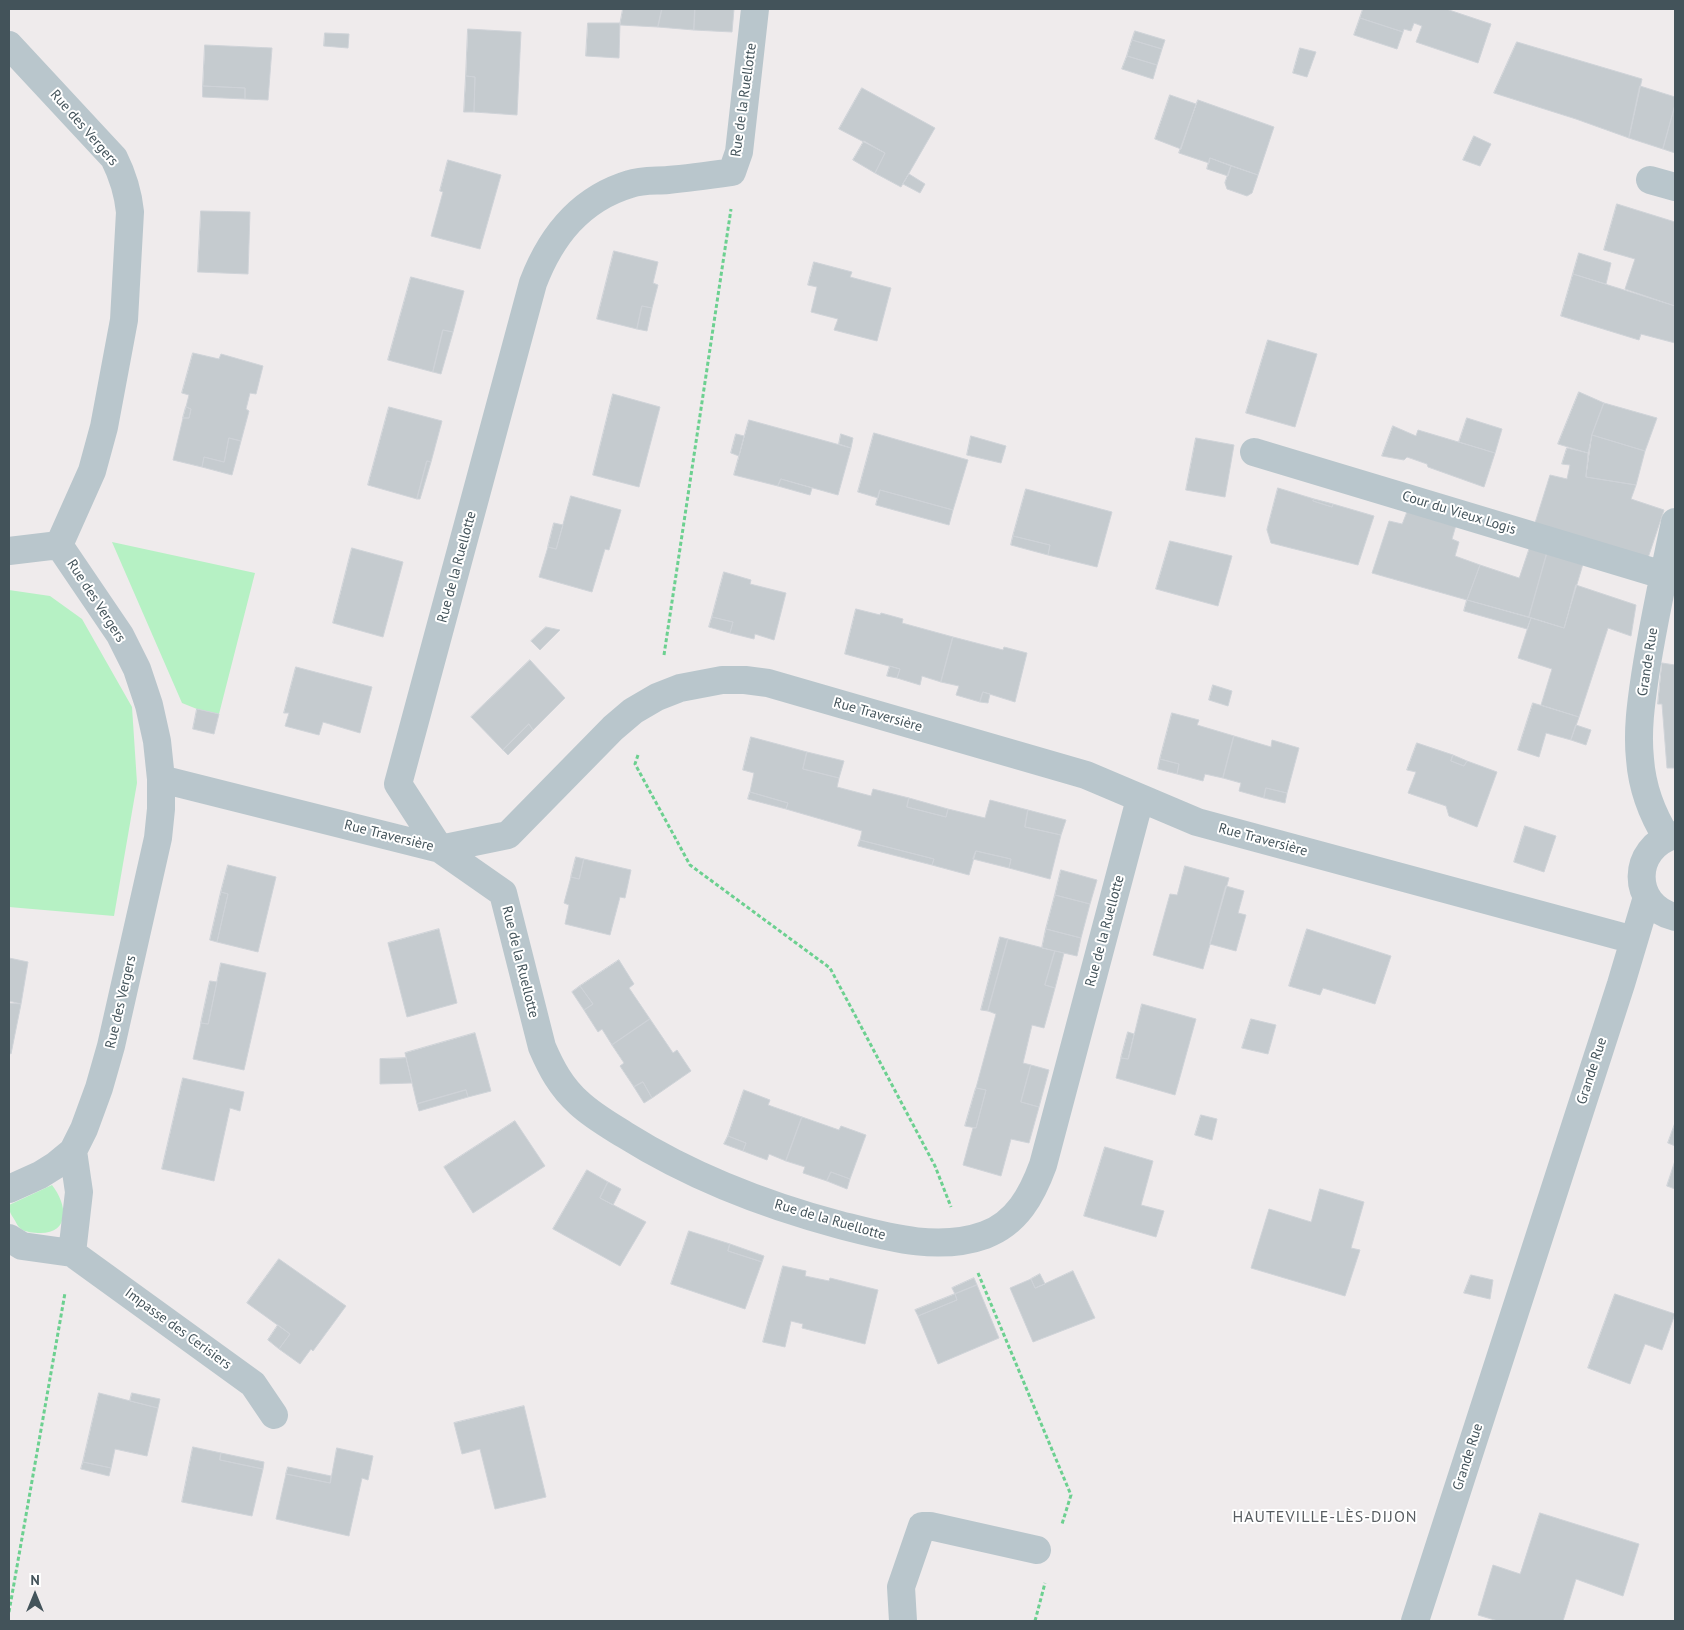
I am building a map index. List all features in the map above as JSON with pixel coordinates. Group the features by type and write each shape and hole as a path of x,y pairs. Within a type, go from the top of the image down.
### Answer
{"street":[{"name":"Rue de la Ruellotte","path":"755,9 739,152 732,172 631,183 606,194 581,209 562,228 539,266 398,784 440,849 503,893 542,1047 549,1064 561,1084 578,1102 596,1117 642,1146 690,1171 740,1193 793,1212 882,1236 927,1242 964,1241 987,1234 1007,1222 1020,1210 1037,1181 1046,1155 1140,799"},
{"name":"Rue des Vergers","path":"9,45 114,158 123,175 129,203 124,320 104,427 92,471 59,545 120,635 137,670 149,705 155,732 161,778 158,838 112,1046 84,1129 73,1151 56,1165 40,1175 9,1189"},
{"path":"1650,180 1675,187"},
{"name":"Cour du Vieux Logis","path":"1254,452 1664,575"},
{"name":"Grande Rue","path":"1415,1621 1647,897 1642,882 1642,868 1647,855 1656,845 1671,836 1658,824 1647,796 1640,761 1639,742 1648,659 1675,522"},
{"path":"9,551 59,545"},
{"name":"Rue Traversière","path":"161,778 440,849 508,836 613,728 634,711 657,697 680,688 701,683 722,680 745,680 768,683 1086,775 1197,822 1634,940"},
{"path":"1647,897 1654,907 1666,915 1675,917"},
{"path":"72,1253 79,1192 73,1151"},
{"name":"Impasse des Cerisiers","path":"9,1238 22,1246 72,1253 253,1384 274,1415"},
{"path":"903,1621 900,1587 922,1526 930,1526 1037,1550"}],"path":[{"path":"732,172 731,211 657,697 635,764 690,865 830,968 935,1166 964,1241 1071,1495 1060,1531"},
{"path":"9,1612 72,1253"},
{"path":"1035,1621 1048,1576"}],"green space":[{"path":"112,542 255,573 219,714 182,703"},
{"path":"9,590 50,596 82,619 132,707 137,783 114,916 9,907"},
{"path":"52,1185 61,1201 63,1209 61,1223 50,1232 35,1233 21,1229 11,1214 9,1205"}],"building":[{"path":"623,9 662,9 658,27 620,25"},
{"path":"662,9 695,9 694,30 658,27"},
{"path":"695,9 734,9 732,32 694,30"},
{"path":"1363,9 1446,9 1491,24 1478,63 1416,42 1422,26 1414,23 1411,31 1404,29 1403,32 1360,18"},
{"path":"1360,18 1403,32 1397,49 1354,35"},
{"path":"588,23 620,23 619,58 586,56"},
{"path":"468,29 521,32 517,115 474,112 475,77 466,76"},
{"path":"1135,31 1165,40 1162,49 1132,40"},
{"path":"325,33 349,34 348,48 324,46"},
{"path":"1132,40 1162,49 1157,65 1127,56"},
{"path":"1517,42 1642,79 1629,138 1494,93"},
{"path":"205,45 272,48 268,100 245,99 245,88 203,86"},
{"path":"1300,48 1316,52 1307,77 1293,73"},
{"path":"1127,56 1157,65 1153,79 1122,69"},
{"path":"466,76 475,77 474,112 464,112"},
{"path":"203,86 245,88 245,99 203,97"},
{"path":"1640,86 1675,97 1675,105 1663,149 1629,138"},
{"path":"862,88 935,128 901,187 875,173 885,153 839,129"},
{"path":"1170,95 1196,104 1181,149 1155,139"},
{"path":"1198,100 1274,127 1258,175 1210,158 1209,163 1179,153"},
{"path":"1675,105 1675,153 1663,149"},
{"path":"1474,136 1491,144 1480,166 1463,160"},
{"path":"864,141 885,153 875,173 853,160"},
{"path":"1210,158 1231,166 1228,176 1207,169"},
{"path":"448,160 501,175 480,249 431,236 443,192 440,191"},
{"path":"1231,166 1258,175 1252,193 1247,196 1227,189 1225,183"},
{"path":"909,174 925,184 920,193 903,184"},
{"path":"1617,204 1675,222 1675,306 1625,289 1635,259 1604,250"},
{"path":"201,211 250,212 248,274 198,272"},
{"path":"614,251 658,262 653,283 658,285 652,308 642,306 637,329 597,319"},
{"path":"1579,253 1611,263 1606,284 1573,274"},
{"path":"814,262 852,272 850,277 891,288 877,341 834,330 838,319 811,312 817,287 808,285"},
{"path":"1573,274 1675,306 1675,343 1641,334 1639,340 1561,316"},
{"path":"411,277 464,291 453,332 443,330 433,372 388,360"},
{"path":"642,306 652,308 647,331 637,329"},
{"path":"443,330 453,332 441,374 433,372"},
{"path":"1268,340 1317,354 1295,427 1246,413"},
{"path":"193,353 219,359 221,354 263,366 256,394 250,393 246,409 249,411 241,441 229,438 224,462 204,457 202,467 173,460 183,418 189,418 191,409 186,407 189,395 182,393"},
{"path":"1579,392 1604,403 1592,435 1588,453 1558,444"},
{"path":"613,394 660,407 639,487 593,475"},
{"path":"1604,403 1657,418 1645,451 1592,435"},
{"path":"186,407 191,409 189,418 183,418"},
{"path":"389,407 442,421 431,462 427,461 417,499 368,485"},
{"path":"1467,418 1502,429 1495,453 1459,442"},
{"path":"749,420 851,448 838,495 781,479 778,486 734,475"},
{"path":"1393,426 1416,436 1418,430 1495,453 1484,487 1428,467 1427,464 1407,457 1404,460 1382,456"},
{"path":"874,433 968,460 953,510 880,490 878,498 858,492"},
{"path":"736,434 744,436 739,456 731,453"},
{"path":"841,434 853,438 851,448 839,444"},
{"path":"1592,435 1645,451 1636,485 1586,477"},
{"path":"971,436 1006,446 1001,463 967,455"},
{"path":"229,438 241,441 232,475 202,467 204,457 224,462"},
{"path":"1196,438 1234,445 1225,497 1186,490"},
{"path":"1567,448 1588,453 1586,477 1636,485 1631,499 1664,510 1648,558 1535,523 1550,475 1567,479 1570,465 1562,464"},
{"path":"427,461 431,462 420,499 417,499"},
{"path":"781,479 812,488 810,495 778,486"},
{"path":"1278,488 1314,499 1313,501 1332,507 1333,504 1374,516 1358,565 1271,543 1267,530"},
{"path":"1026,489 1112,512 1097,567 1048,555 1050,545 1013,536"},
{"path":"880,490 953,510 949,525 876,505"},
{"path":"571,496 621,510 609,550 605,549 592,592 539,577 548,547 556,549"},
{"path":"1314,499 1333,504 1332,507 1313,501"},
{"path":"1408,510 1456,525 1452,539 1459,542 1455,556 1480,565 1467,600 1372,573 1389,521 1402,524"},
{"path":"554,523 563,525 556,549 548,547"},
{"path":"1013,536 1050,545 1048,555 1011,545"},
{"path":"1170,541 1232,556 1218,606 1156,589"},
{"path":"1530,547 1547,553 1529,617 1467,600 1480,565 1519,578"},
{"path":"352,548 403,562 383,637 333,623"},
{"path":"1547,553 1583,564 1564,628 1529,617"},
{"path":"724,572 751,580 750,584 786,593 774,640 755,634 754,639 730,633 733,622 712,617"},
{"path":"1576,585 1636,605 1631,636 1608,628 1579,717 1541,705 1552,669 1518,658 1531,618 1564,628"},
{"path":"1467,600 1531,618 1527,629 1464,611"},
{"path":"856,609 903,619 902,623 953,637 941,682 922,676 920,685 897,678 900,669 845,654"},
{"path":"712,617 733,622 730,633 709,627"},
{"path":"546,627 560,630 540,650 531,641"},
{"path":"953,637 1003,650 1004,647 1027,653 1015,702 983,692 980,702 956,695 959,686 941,682"},
{"path":"530,660 565,698 533,730 529,724 503,750 471,717"},
{"path":"1662,663 1675,665 1675,768 1667,768 1662,704 1658,704"},
{"path":"890,666 900,669 897,678 887,676"},
{"path":"296,667 372,687 360,733 323,722 319,735 285,726 289,713 284,713"},
{"path":"1213,685 1232,691 1228,706 1209,700"},
{"path":"983,692 990,694 988,703 980,702"},
{"path":"1533,703 1579,717 1571,740 1546,733 1539,757 1518,750"},
{"path":"197,709 219,714 214,734 193,729"},
{"path":"1172,713 1199,720 1197,725 1234,736 1223,778 1205,774 1203,781 1177,774 1179,764 1160,759"},
{"path":"529,724 533,730 508,755 503,750"},
{"path":"1576,725 1591,730 1586,745 1571,740"},
{"path":"1234,736 1271,747 1272,740 1299,748 1287,793 1266,788 1264,798 1239,791 1241,783 1223,778"},
{"path":"751,737 807,752 803,769 839,778 837,787 871,796 873,789 909,798 907,807 946,817 948,809 985,818 990,800 1028,810 1025,827 1061,835 1050,879 1009,868 1011,859 976,851 969,875 932,865 934,859 860,840 862,831 786,809 788,803 750,792 754,773 743,770"},
{"path":"1417,743 1453,755 1451,761 1464,766 1467,761 1497,772 1477,827 1449,816 1446,806 1408,793 1416,772 1407,770"},
{"path":"807,752 844,761 839,778 803,769"},
{"path":"1453,755 1467,761 1464,766 1451,761"},
{"path":"1160,759 1179,764 1177,774 1158,769"},
{"path":"1266,788 1287,793 1285,803 1264,798"},
{"path":"750,792 788,803 786,809 748,799"},
{"path":"909,798 948,809 946,817 907,807"},
{"path":"1028,810 1066,820 1061,835 1025,827"},
{"path":"1525,826 1556,836 1544,872 1514,862"},
{"path":"860,840 934,859 932,865 858,846"},
{"path":"976,851 1011,859 1009,868 973,859"},
{"path":"576,857 584,859 579,879 571,877"},
{"path":"584,859 631,870 625,898 620,897 610,935 565,924 569,905 564,903 571,877 579,879"},
{"path":"228,865 276,877 258,952 217,942 228,894 221,892"},
{"path":"1185,866 1229,878 1203,969 1153,955 1170,894 1177,895"},
{"path":"1061,870 1097,880 1090,904 1055,895"},
{"path":"1226,886 1244,891 1238,913 1246,915 1236,951 1210,944"},
{"path":"221,892 228,894 217,942 210,940"},
{"path":"1055,895 1090,904 1081,938 1046,929"},
{"path":"439,929 457,1003 407,1017 388,943"},
{"path":"1046,929 1081,938 1077,956 1042,948"},
{"path":"1307,929 1391,956 1375,1004 1323,988 1320,995 1289,986"},
{"path":"1000,937 1008,939 988,1011 981,1010"},
{"path":"1008,939 1055,951 1045,985 1055,988 1044,1028 1032,1025 1023,1063 1031,1065 1021,1102 1039,1107 1029,1143 1011,1139 1001,1176 963,1165 973,1128 976,1128 986,1090 976,1088 996,1014 988,1011"},
{"path":"1055,951 1064,953 1055,988 1045,985"},
{"path":"9,958 28,962 21,1004 9,1003"},
{"path":"619,960 634,984 629,988 650,1019 612,1045 602,1029 598,1032 584,1010 593,1004 580,986"},
{"path":"221,963 266,973 244,1070 193,1059 201,1023 208,1024"},
{"path":"210,981 217,982 208,1024 201,1023"},
{"path":"580,986 593,1004 584,1010 572,992"},
{"path":"9,1001 21,1004 11,1054 9,1053"},
{"path":"1142,1004 1196,1019 1175,1095 1116,1078 1121,1058 1128,1059"},
{"path":"650,1019 673,1053 677,1050 691,1071 652,1098 643,1082 634,1087 620,1066 624,1063 612,1045"},
{"path":"1251,1019 1276,1025 1268,1054 1242,1048"},
{"path":"1128,1032 1134,1034 1128,1059 1121,1058"},
{"path":"475,1033 491,1091 468,1097 466,1090 417,1104 405,1053"},
{"path":"406,1058 412,1083 380,1084 380,1059"},
{"path":"1031,1065 1049,1070 1039,1107 1021,1102"},
{"path":"183,1078 244,1092 240,1111 230,1108 214,1181 162,1169"},
{"path":"643,1082 652,1098 644,1103 634,1087"},
{"path":"976,1088 986,1090 976,1128 965,1126"},
{"path":"466,1090 468,1097 419,1111 417,1104"},
{"path":"744,1090 770,1100 768,1105 802,1117 786,1161 769,1154 767,1160 743,1151 746,1143 728,1136"},
{"path":"1201,1115 1217,1119 1212,1140 1195,1135"},
{"path":"802,1117 839,1130 841,1126 866,1135 850,1179 831,1172 827,1181 803,1173 805,1167 786,1161"},
{"path":"515,1121 545,1166 473,1213 444,1167"},
{"path":"1675,1123 1675,1146 1668,1143"},
{"path":"728,1136 746,1143 743,1151 724,1144"},
{"path":"1105,1147 1153,1161 1141,1205 1164,1211 1156,1237 1084,1216"},
{"path":"1675,1161 1675,1189 1667,1186"},
{"path":"587,1170 608,1182 600,1198 646,1222 620,1266 553,1229"},
{"path":"831,1172 850,1179 847,1189 827,1181"},
{"path":"608,1182 621,1189 613,1205 600,1198"},
{"path":"1320,1189 1364,1202 1351,1248 1360,1250 1345,1296 1251,1268 1269,1209 1311,1222"},
{"path":"689,1231 730,1244 728,1251 762,1262 745,1309 671,1284"},
{"path":"730,1244 764,1256 762,1262 728,1251"},
{"path":"279,1259 346,1306 313,1351 311,1349 300,1364 279,1349 290,1334 247,1303"},
{"path":"783,1266 806,1271 805,1276 829,1281 830,1278 878,1290 865,1344 802,1328 803,1324 791,1321 785,1347 763,1342"},
{"path":"1073,1271 1095,1318 1033,1342 1010,1288 1031,1279 1035,1288"},
{"path":"1040,1274 1045,1284 1035,1288 1031,1279"},
{"path":"1471,1275 1493,1280 1490,1299 1464,1293"},
{"path":"974,1278 977,1285 955,1294 952,1288"},
{"path":"977,1285 999,1338 938,1364 918,1316 957,1300 955,1294"},
{"path":"955,1294 957,1300 918,1316 915,1310"},
{"path":"1615,1294 1675,1314 1662,1350 1645,1344 1630,1384 1588,1368"},
{"path":"278,1325 290,1334 279,1349 268,1340"},
{"path":"99,1393 158,1408 147,1456 115,1449 111,1468 83,1462"},
{"path":"132,1393 160,1399 158,1408 130,1401"},
{"path":"524,1406 546,1497 495,1509 480,1449 462,1454 454,1423"},
{"path":"193,1447 221,1453 220,1460 263,1469 252,1516 182,1502"},
{"path":"337,1448 373,1456 368,1480 362,1478 349,1536 276,1519 286,1474 330,1483"},
{"path":"221,1453 264,1462 263,1469 220,1460"},
{"path":"83,1462 111,1468 109,1476 81,1469"},
{"path":"288,1467 331,1476 330,1483 286,1474"},
{"path":"1540,1513 1639,1544 1623,1596 1576,1579 1563,1621 1498,1621 1478,1615 1493,1565 1520,1574"}],"district":[{"name":"HAUTEVILLE-LÈS-DIJON","path":"1325,1517"}]}
